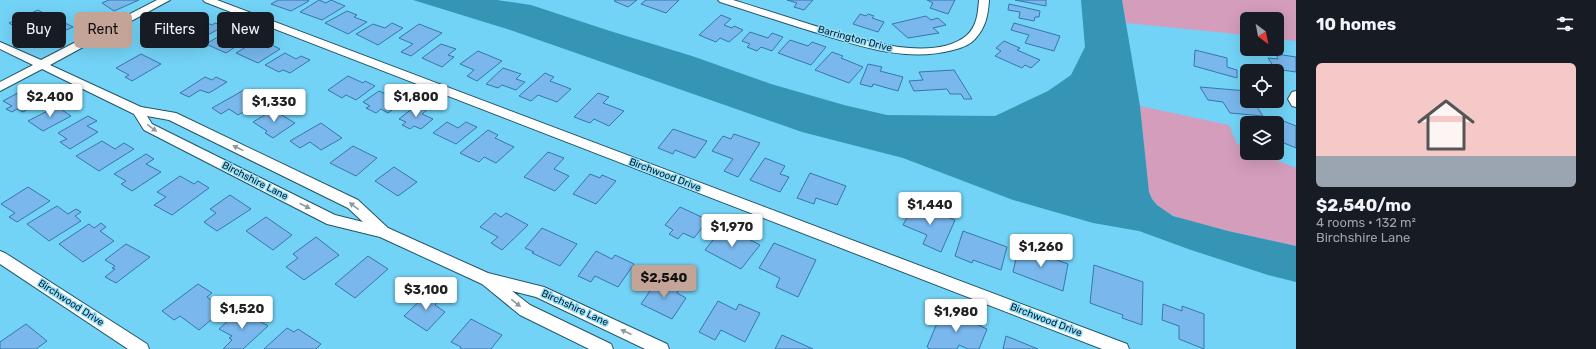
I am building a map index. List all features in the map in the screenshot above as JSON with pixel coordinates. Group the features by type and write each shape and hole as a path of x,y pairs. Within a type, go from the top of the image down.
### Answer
{"street":[{"path":"0,87 165,0"},
{"name":"Birchwood Drive","path":"208,0 1099,345 1121,349"},
{"name":"Barrington Drive","path":"723,0 884,49 912,52 946,48 960,44 972,37 981,23 984,0"},
{"name":"Birchshire Lane","path":"0,45 138,111 172,116 353,204 383,232"},
{"path":"1296,95 1294,99 1296,104"},
{"name":"Birchshire Lane","path":"138,111 148,128 332,220 383,232 485,279 539,291 661,349"},
{"name":"Birchwood Drive","path":"0,257 142,349"},
{"name":"Birchshire Lane","path":"485,279 525,310 605,349"}],"shaded area":[{"path":"1122,0 1296,0 1296,41 1284,40 1284,12 1240,12 1240,34 1126,23"},
{"path":"1140,106 1229,125 1237,144 1240,145 1240,160 1276,160 1296,168 1296,246 1185,220 1158,206 1149,192"}],"water":[{"path":"413,0 497,0 531,5 692,56 771,84 844,105 887,115 995,116 1048,91 1071,75 1085,47 1081,0 1122,0 1140,106 1149,192 1152,199 1157,205 1173,216 1228,231 1296,246 1296,282 1268,275 1191,250 1139,231 1093,223 1013,200 903,158 802,132 507,29"}],"building":[{"path":"109,0 139,0 114,11 102,3"},
{"path":"278,0 309,1 291,11 271,4"},
{"path":"319,0 326,3 331,0 345,6 322,20 300,12"},
{"path":"637,0 628,7 614,1"},
{"path":"646,0 679,0 666,13 641,4"},
{"path":"787,0 813,0 804,10 794,7 797,3"},
{"path":"927,0 955,0 948,14 930,8 933,3"},
{"path":"1015,0 1046,0 1046,6"},
{"path":"1009,4 1040,11 1039,17 1035,17 1034,21 1019,18 1020,12 1008,10"},
{"path":"347,11 357,15 354,17 367,22 348,34 325,23"},
{"path":"860,14 874,16 872,18 884,22 878,32 853,24"},
{"path":"721,15 731,19 724,25 732,28 734,26 743,30 729,42 720,38 716,42 699,35"},
{"path":"926,16 931,20 938,18 946,25 933,28 939,33 908,38 892,24"},
{"path":"392,23 403,28 378,45 356,34 373,24 385,28"},
{"path":"1014,23 1060,36 1054,51 1025,43 1029,35 1011,30"},
{"path":"66,24 73,27 66,30"},
{"path":"209,24 212,25 217,24 217,30 209,34"},
{"path":"419,24 442,33 411,56 401,52 413,44 399,38"},
{"path":"750,32 768,38 772,33 783,37 772,51 761,47 757,51 747,47 750,44 742,41"},
{"path":"217,37 217,48 234,48 226,53 209,45 209,42"},
{"path":"790,40 808,46 812,42 826,47 811,65 778,53"},
{"path":"1004,41 1020,48 1017,50 1040,60 1031,68 1025,65 1022,68 995,56 1001,51 996,48"},
{"path":"441,44 456,49 448,55 454,57 442,67 422,58"},
{"path":"274,46 280,49 258,63 236,53 244,48 274,48"},
{"path":"1195,50 1227,58 1227,67 1237,70 1237,78 1194,66"},
{"path":"478,51 502,61 477,81 467,76 474,70 460,64"},
{"path":"832,52 843,56 841,58 863,67 849,83 815,70"},
{"path":"285,53 296,59 301,56 310,60 290,73 283,70 279,72 265,65"},
{"path":"141,54 161,64 132,81 125,77 129,75 116,68"},
{"path":"1277,56 1296,57 1296,72 1284,70 1284,64 1272,64 1268,58 1278,59"},
{"path":"868,64 882,67 880,71 903,77 898,91 873,84 872,87 860,84"},
{"path":"503,68 521,74 516,79 525,82 516,90 502,85 498,88 486,84"},
{"path":"954,70 972,99 964,99 961,94 950,94 947,89 914,91 909,81 923,80 919,72"},
{"path":"545,73 554,77 550,81 571,89 557,102 538,95 531,101 519,96"},
{"path":"348,76 363,83 365,81 375,86 356,100 346,95 342,98 328,90"},
{"path":"205,77 212,80 216,77 227,82 209,93 200,90 189,97 180,93"},
{"path":"1200,87 1240,90 1240,108 1258,108 1263,116 1230,113 1223,102 1208,100"},
{"path":"27,88 32,91 36,89 42,92 39,93 43,93 50,97 23,112 17,109 12,112 6,109 12,106 3,101"},
{"path":"244,90 261,102 238,115 229,109 221,114 212,108"},
{"path":"379,91 392,97 396,93 407,99 388,113 381,109 376,113 366,108 370,106 363,102"},
{"path":"598,93 609,97 603,103 624,111 609,126 594,119 590,123 574,117"},
{"path":"61,104 66,108 62,110 71,116 43,131 28,121"},
{"path":"418,104 428,109 422,114 433,119 421,129 414,126 410,129 402,125 406,122 399,119"},
{"path":"273,110 295,123 273,138 265,133 267,131 253,122"},
{"path":"88,116 97,121 87,126 98,132 70,149 60,142 67,139 58,133"},
{"path":"1284,121 1296,126 1296,148 1284,143"},
{"path":"447,122 458,128 466,122 477,127 456,144 433,133"},
{"path":"321,123 342,138 321,150 310,142 300,148 290,141"},
{"path":"673,129 707,141 695,158 675,150 673,154 658,148"},
{"path":"488,130 498,135 495,138 514,147 496,163 484,157 479,162 460,153"},
{"path":"734,134 760,143 738,177 724,171 733,159 712,151 723,136 731,139"},
{"path":"102,141 115,149 124,143 134,149 99,171 76,156"},
{"path":"353,146 377,158 356,176 330,163"},
{"path":"548,152 564,158 554,169 569,176 555,191 524,177"},
{"path":"146,154 154,159 146,164 161,172 132,191 121,184 126,181 114,174"},
{"path":"765,158 785,166 780,174 789,177 780,192 750,180"},
{"path":"394,167 417,182 398,196 375,181"},
{"path":"810,173 846,186 837,205 816,198 814,204 797,198"},
{"path":"590,174 600,178 602,175 616,181 596,204 573,194"},
{"path":"180,176 194,184 198,181 209,188 172,215 154,205 166,197 157,192"},
{"path":"28,187 50,201 17,222 9,217 15,213 1,204"},
{"path":"230,195 251,209 217,231 204,222 216,213 210,209"},
{"path":"914,204 955,220 941,252 923,244 927,235 903,225"},
{"path":"57,206 68,214 76,209 81,212 75,216 81,221 49,241 27,224"},
{"path":"680,207 708,220 694,238 683,233 678,239 669,234 673,230 665,225"},
{"path":"495,213 501,217 506,213 528,225 502,250 491,243 498,237 480,227"},
{"path":"266,217 292,235 273,250 246,231"},
{"path":"101,223 106,227 100,231 114,241 83,262 59,244 89,224 94,228"},
{"path":"724,226 760,245 741,269 705,250"},
{"path":"542,228 577,244 560,266 532,253 534,252 525,248"},
{"path":"963,231 1007,247 1001,270 973,260 972,263 955,256"},
{"path":"316,237 339,255 304,280 286,267 298,258 293,254"},
{"path":"774,243 816,260 798,297 776,287 780,278 759,268"},
{"path":"126,244 150,257 116,283 105,277 115,269 112,268 115,266 105,260"},
{"path":"1019,246 1068,264 1063,291 1013,272"},
{"path":"596,251 612,259 615,255 634,264 618,287 595,276 591,282 578,276"},
{"path":"368,256 388,269 355,298 335,284"},
{"path":"1094,265 1143,282 1142,325 1122,318 1123,315 1090,303"},
{"path":"659,278 680,288 677,293 686,298 672,319 641,304"},
{"path":"198,284 212,293 207,297 224,309 199,330 180,316 174,320 162,311"},
{"path":"432,289 444,296 435,305 445,312 427,331 404,316"},
{"path":"718,301 736,310 739,304 760,313 745,342 721,330 715,340 699,332"},
{"path":"1163,304 1182,311 1182,306 1204,314 1204,349 1179,339 1179,326 1162,320"},
{"path":"943,309 987,329 979,349 968,349 959,345 957,349 930,349 927,347"},
{"path":"240,310 268,326 243,349 223,349 232,340 229,338 232,336 219,329"},
{"path":"471,319 502,335 491,349 460,349 461,347 451,342"},
{"path":"26,324 47,341 36,349 0,349 0,342"},
{"path":"287,328 294,332 298,329 321,344 316,349 264,349"},
{"path":"782,335 813,349 775,349"},
{"path":"1006,336 1038,349 1003,349"}]}
